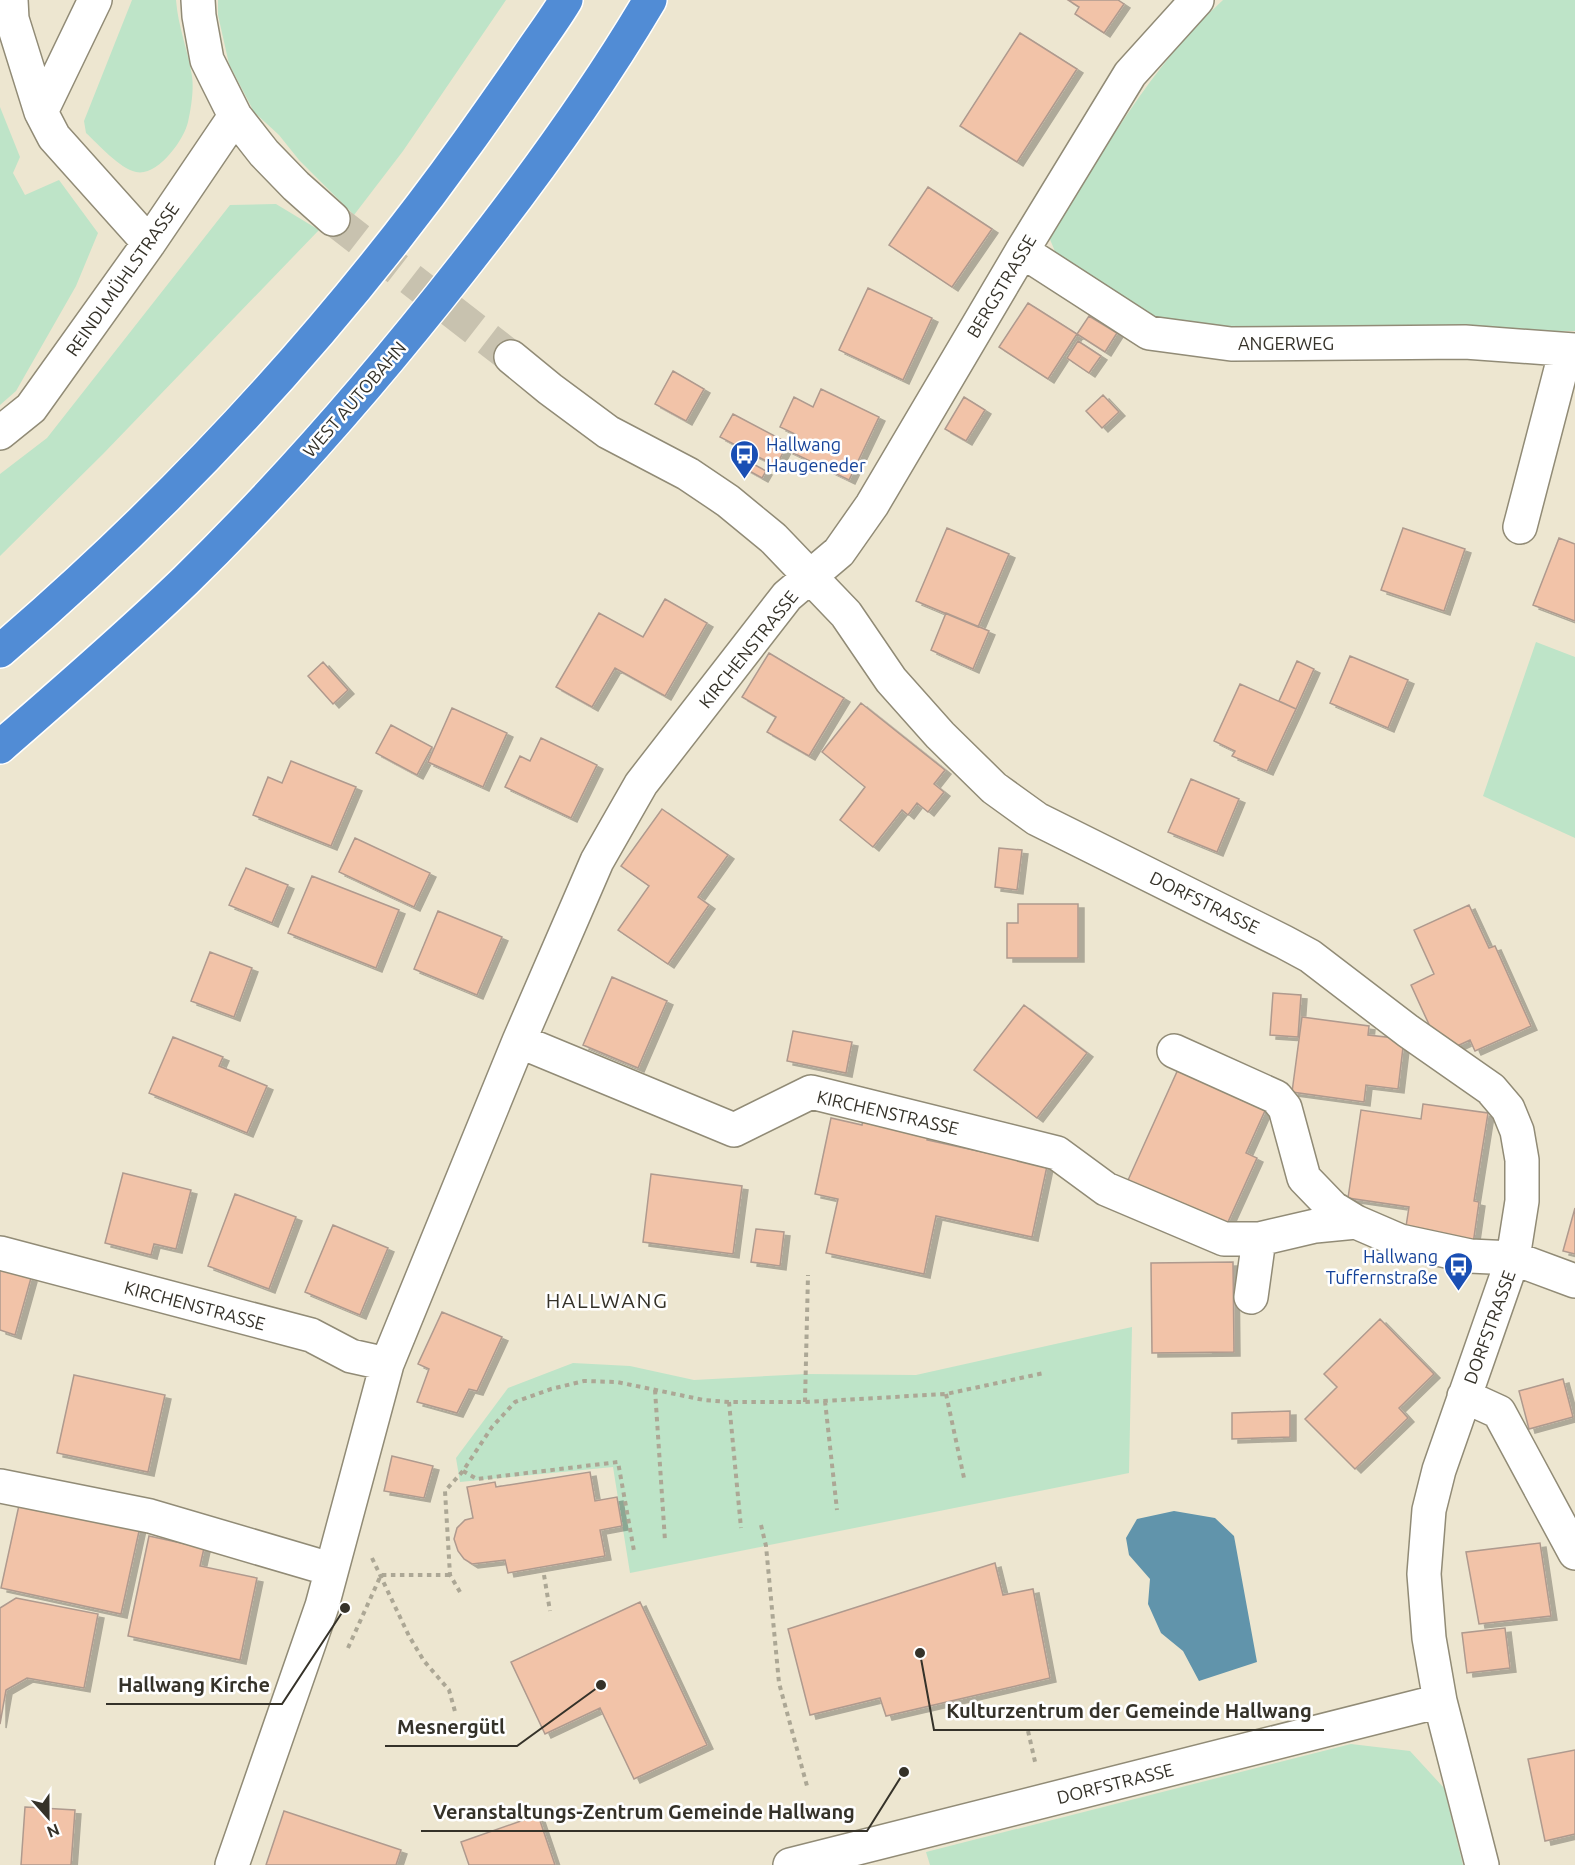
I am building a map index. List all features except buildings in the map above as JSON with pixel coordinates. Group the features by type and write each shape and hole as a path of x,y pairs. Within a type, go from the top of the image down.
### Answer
{"highway":[{"path":"0,651 49,610 194,469 319,332 385,253 451,165 566,0"},
{"name":"WEST AUTOBAHN","path":"0,747 100,661 186,580 242,523 368,386 506,213 622,47 650,0"}],"street":[{"path":"11,0 12,20 41,112 54,137 149,243"},
{"path":"41,112 95,0"},
{"path":"198,0 207,60 235,116 264,153 333,219"},
{"name":"BERGSTRASSE","path":"812,576 839,552 872,505 1130,74 1197,0"},
{"name":"REINDLMÜHLSTRASSE","path":"0,433 31,408 149,243 235,116"},
{"name":"ANGERWEG","path":"1022,251 1149,333 1231,344 1465,342 1570,350"},
{"path":"1520,527 1570,350"},
{"name":"DORFSTRASSE","path":"511,357 608,432 688,474 728,501 774,538 846,614 891,680 940,735 994,788 1037,819 1310,957 1408,1031 1491,1089 1508,1109 1517,1131 1522,1160 1522,1201 1513,1258 1438,1470 1429,1510 1424,1574 1429,1638 1440,1701 1482,1865"},
{"name":"KIRCHENSTRASSE","path":"232,1865 322,1606 330,1569 387,1364 519,1041 597,861 641,784 787,597 812,576"},
{"name":"KIRCHENSTRASSE","path":"519,1041 734,1130 811,1092 1057,1153 1106,1189 1224,1239 1259,1239"},
{"path":"1174,1051 1276,1097 1285,1108 1304,1178 1333,1208 1356,1222"},
{"name":"DORFSTRASSE","path":"1259,1239 1315,1226 1356,1222 1400,1241 1470,1256 1513,1258"},
{"path":"1251,1296 1259,1239"},
{"name":"KIRCHENSTRASSE","path":"0,1253 311,1335 351,1356 387,1364"},
{"path":"1513,1258 1575,1281"},
{"name":"DORFSTRASSE","path":"1464,1396 1499,1412 1575,1553"},
{"path":"0,1486 150,1516 330,1569"},
{"name":"DORFSTRASSE","path":"790,1865 905,1851 1440,1701"}],"path":[{"path":"805,1402 807,1275"},
{"path":"460,1592 450,1575 444,1491 463,1471 492,1427 515,1402 551,1389 584,1381 618,1382 704,1400 805,1402 946,1394 1044,1373"},
{"path":"655,1390 665,1541"},
{"path":"946,1394 964,1478"},
{"path":"825,1401 837,1510"},
{"path":"729,1402 741,1528"},
{"path":"463,1471 477,1479 618,1462 634,1551"},
{"path":"761,1525 766,1546 779,1683 807,1786"},
{"path":"370,1553 409,1636 424,1661 449,1690 456,1715"},
{"path":"381,1575 450,1575"},
{"path":"345,1654 381,1575"},
{"path":"544,1575 550,1611"},
{"path":"1028,1731 1038,1776"}],"green space":[{"path":"132,0 176,0 193,81 189,117 181,138 161,163 144,172 130,170 110,156 86,133 84,121"},
{"path":"218,0 506,0 403,151 354,215 299,160 279,135 254,112 229,64 218,15"},
{"path":"1223,0 1575,0 1575,331 1235,333 1147,317 1061,266 1049,237 1128,112 1150,82 1172,53"},
{"path":"0,107 20,157 13,173 25,195 59,180 98,233 76,286 16,391 0,405"},
{"path":"276,204 319,230 103,454 0,556 0,474 47,438 230,205"},
{"path":"1536,642 1575,657 1575,838 1483,796"},
{"path":"1132,1327 1129,1473 630,1573 613,1467 460,1482 456,1458 508,1388 573,1363 630,1366 694,1380 806,1374 916,1375"},
{"path":"1351,1744 1410,1751 1444,1788 1463,1865 930,1865 926,1852"}],"water":[{"path":"1174,1511 1215,1518 1234,1536 1257,1662 1199,1681 1183,1651 1161,1633 1148,1604 1150,1579 1129,1555 1126,1538 1137,1519"}],"tunnel":[{"path":"333,219 511,357"}],"place":[{"name":"Hallwang Haugeneder","path":"745,480"},
{"name":"Hallwang Tuffernstraße","path":"1459,1292"},
{"name":"Hallwang Kirche","path":"345,1608"},
{"name":"Kulturzentrum der Gemeinde Hallwang","path":"920,1653"},
{"name":"Mesnergütl","path":"601,1685"},
{"name":"Veranstaltungs-Zentrum Gemeinde Hallwang","path":"904,1772"}],"district":[{"name":"HALLWANG","path":"607,1300"}]}
